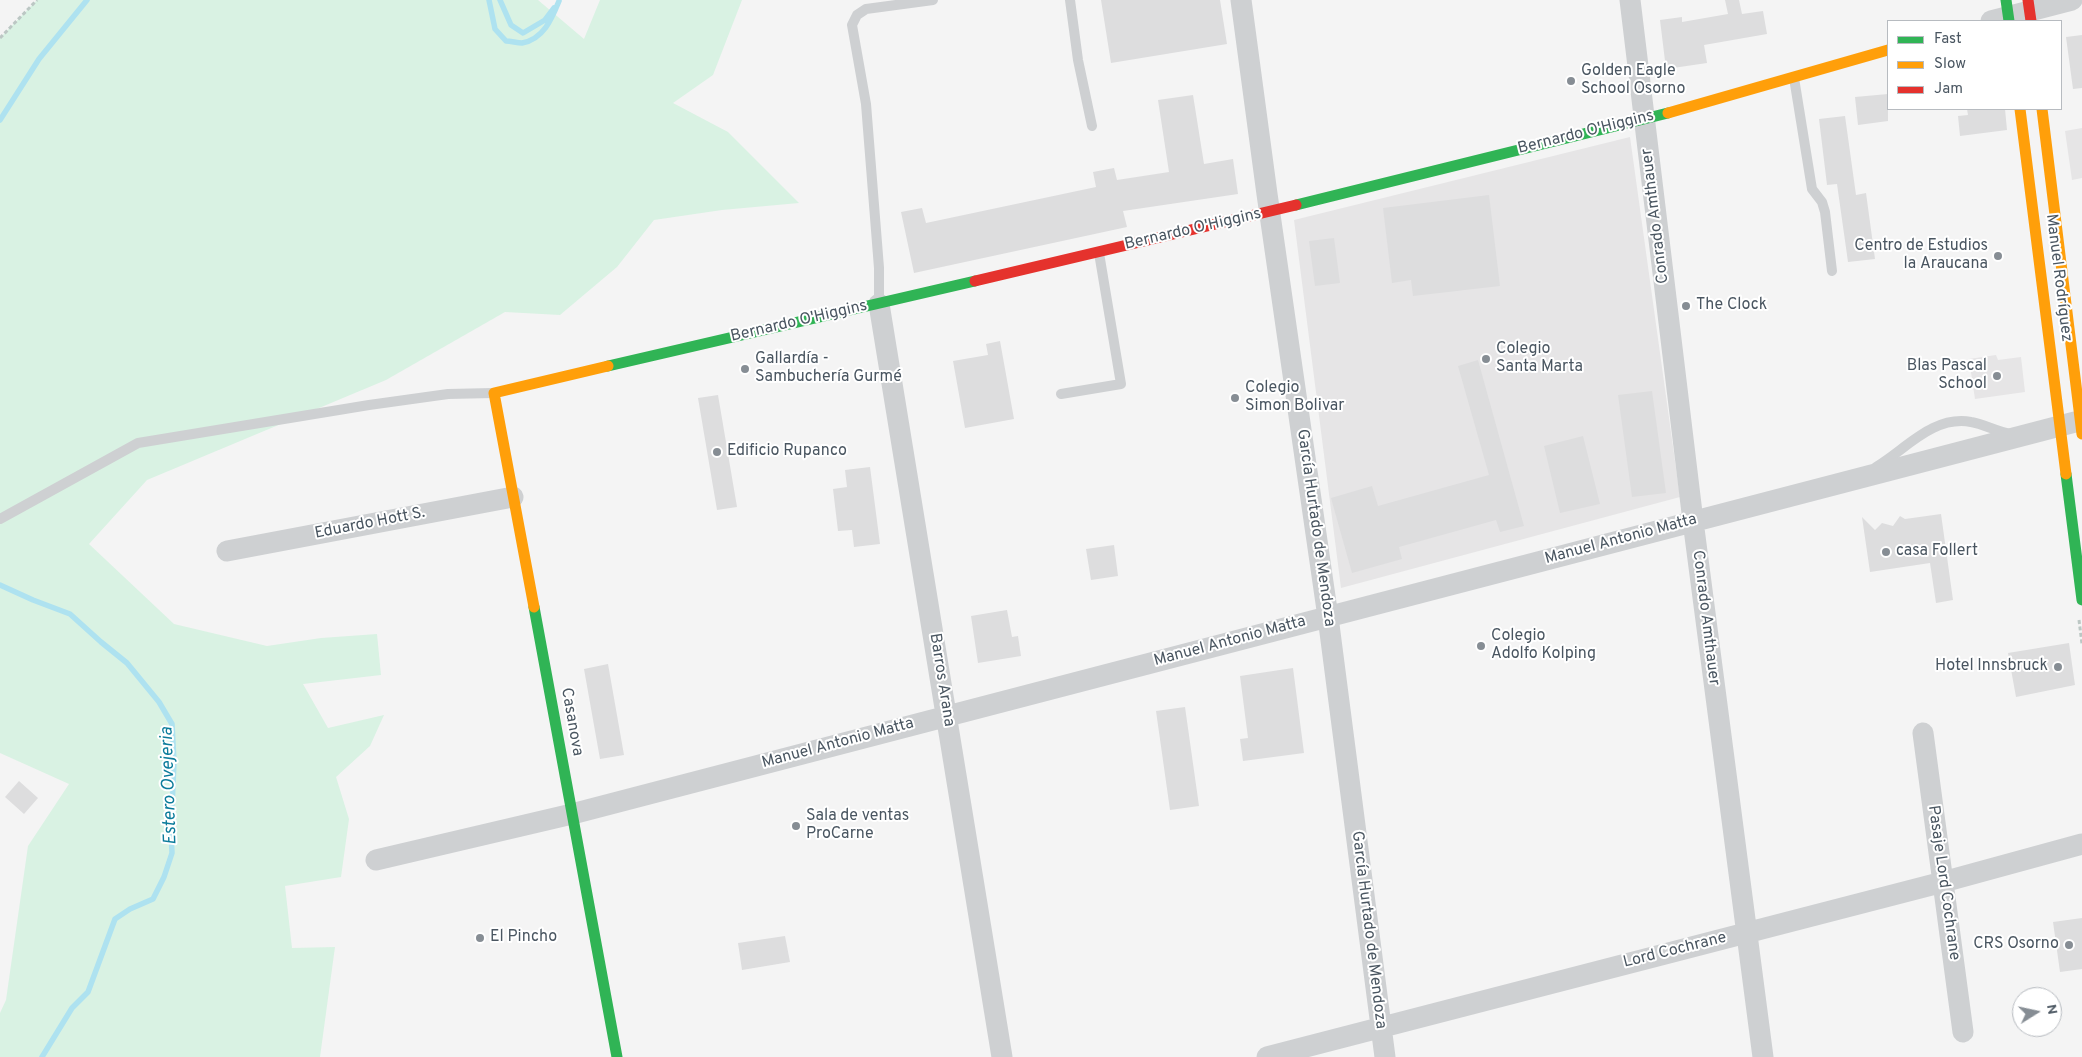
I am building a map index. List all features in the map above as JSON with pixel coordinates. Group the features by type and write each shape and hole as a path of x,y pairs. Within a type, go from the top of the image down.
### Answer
{"street":[{"name":"García Hurtado de Mendoza","path":"1242,0 1269,212 1328,616 1385,1057"},
{"name":"Conrado Amthauer","path":"1630,0 1693,521 1763,1057"},
{"path":"2004,15 2072,0"},
{"name":"Bernardo O'Higgins","path":"494,393 1269,212 1645,119 1887,50"},
{"name":"Manuel Rodríguez","path":"2020,110 2076,425"},
{"name":"Manuel Rodríguez","path":"2042,110 2076,425 2082,600"},
{"name":"Barros Arana","path":"879,304 1002,1057"},
{"name":"Casanova","path":"494,393 617,1057"},
{"name":"Manuel Antonio Matta","path":"376,860 572,814 2020,436 2076,425"},
{"name":"Eduardo Hott S.","path":"227,551 513,497"},
{"name":"Pasaje Lord Cochrane","path":"1923,733 1963,1032"},
{"name":"Lord Cochrane","path":"1267,1057 1943,882 2082,844"}],"lane":[{"path":"879,304 879,268 866,104 852,25 857,15 866,9 933,0"},
{"path":"1070,0 1078,60 1092,126"},
{"path":"1794,77 1812,188 1822,202 1825,212 1832,272"},
{"path":"1061,394 1121,384 1099,252"},
{"path":"0,519 138,443 369,405 448,394 494,393"},
{"path":"1853,480 1881,464 1926,432 1950,423 1970,422 2003,433 2020,436"}],"path":[{"path":"0,38 37,0"}],"shaded area":[{"path":"2082,128 2082,178 2072,180 2065,131"},
{"name":"Colegio Santa Marta","path":"1630,137 1680,497 1341,588 1294,220"},
{"name":"Blas Pascal School","path":"1996,355 1998,360 2021,357 2025,392 1975,399 1969,359"}],"green space":[{"path":"37,0 538,0 584,39 600,0 742,0 713,75 673,103 728,132 799,203 722,210 654,220 617,267 560,315 505,312 386,380 147,480 89,544 174,624 267,646 321,638 377,634 381,675 303,684 328,728 384,715 370,746 336,777 349,819 341,877 285,886 292,948 335,947 320,1057 0,1057 0,1013 6,1000 28,846 69,784 0,753 0,38"}],"building":[{"path":"1101,0 1220,0 1227,44 1111,63"},
{"path":"1725,0 1739,0 1742,14 1763,11 1767,34 1704,45 1707,63 1666,69 1660,20 1682,17 1682,22 1728,14"},
{"path":"2082,35 2082,88 2073,89 2066,37"},
{"path":"1887,94 1888,121 1858,125 1855,97"},
{"path":"1193,95 1204,164 1233,159 1238,194 1123,211 1127,227 914,273 901,212 922,208 926,223 1096,187 1093,172 1114,168 1117,180 1169,172 1158,100"},
{"path":"1967,110 2005,110 2007,130 1960,136 1958,116 1968,115"},
{"path":"1845,116 1856,195 1866,193 1875,259 1848,262 1837,184 1827,185 1819,119"},
{"path":"1489,195 1500,286 1413,296 1411,280 1392,283 1383,208"},
{"path":"1334,238 1340,283 1315,286 1309,241"},
{"path":"1000,341 1014,419 965,428 953,361 988,355 986,344"},
{"path":"1478,360 1524,526 1500,532 1496,520 1399,547 1402,559 1352,573 1331,498 1372,486 1378,506 1489,475 1458,366"},
{"path":"1652,391 1666,493 1632,497 1618,395"},
{"name":"Edificio Rupanco","path":"718,395 737,507 717,510 698,398"},
{"path":"1583,436 1600,504 1560,513 1544,446"},
{"path":"870,467 880,544 854,547 852,530 838,531 833,489 847,487 845,470"},
{"path":"1941,514 1953,600 1936,603 1930,563 1870,572 1862,517 1875,530 1882,523 1893,526 1900,516 1905,519"},
{"path":"1114,545 1118,576 1091,580 1086,549"},
{"path":"1007,610 1012,637 1018,636 1021,656 978,663 971,616"},
{"path":"2069,643 2075,685 2016,697 2008,653"},
{"path":"608,664 624,755 600,759 584,669"},
{"path":"1293,668 1304,753 1243,761 1240,739 1248,738 1240,676"},
{"path":"1185,707 1199,806 1170,810 1156,711"},
{"path":"19,781 38,798 24,814 5,797"},
{"name":"CRS Osorno","path":"2082,918 2082,969 2060,972 2053,922"},
{"path":"785,936 790,962 742,970 738,943"}],"waterway":[{"name":"Estero Ovejeria","path":"0,120 39,59 87,0"},
{"name":"Estero Ovejeria","path":"489,0 495,29 506,41 522,43 530,41 542,32 550,21 559,1"},
{"name":"Estero Ovejeria","path":"500,0 511,25 523,33 545,20 554,8"},
{"name":"Estero Ovejeria","path":"0,585 70,614 127,663 159,702 172,724 174,762 171,830 172,853 164,877 153,899 130,909 115,919 88,992 72,1008 42,1057"}],"traffic: fast":[{"path":"2006,0 2009,20"},
{"path":"1296,205 1668,113"},
{"path":"608,366 975,281"},
{"path":"2066,474 2082,600"},
{"path":"534,607 617,1057"}],"traffic: slow":[{"path":"1668,113 1887,50"},
{"path":"2020,110 2066,474"},
{"path":"2042,110 2082,434"},
{"path":"534,607 494,393 608,366"}],"traffic: jam":[{"path":"2028,0 2031,20"},
{"path":"975,281 1296,205"}],"place":[{"name":"Golden Eagle School Osorno","path":"1571,81"},
{"name":"Centro de Estudios la Araucana","path":"1998,256"},
{"name":"The Clock","path":"1686,306"},
{"name":"Colegio Santa Marta","path":"1486,359"},
{"name":"Gallardía - Sambuchería Gurmé","path":"745,369"},
{"name":"Blas Pascal School","path":"1997,376"},
{"name":"Colegio Simon Bolivar","path":"1235,398"},
{"name":"Edificio Rupanco","path":"717,452"},
{"name":"casa Follert","path":"1886,552"},
{"name":"Colegio Adolfo Kolping","path":"1481,646"},
{"name":"Hotel Innsbruck","path":"2058,667"},
{"name":"Sala de ventas ProCarne","path":"796,826"},
{"name":"El Pincho","path":"480,938"},
{"name":"CRS Osorno","path":"2069,945"}]}
